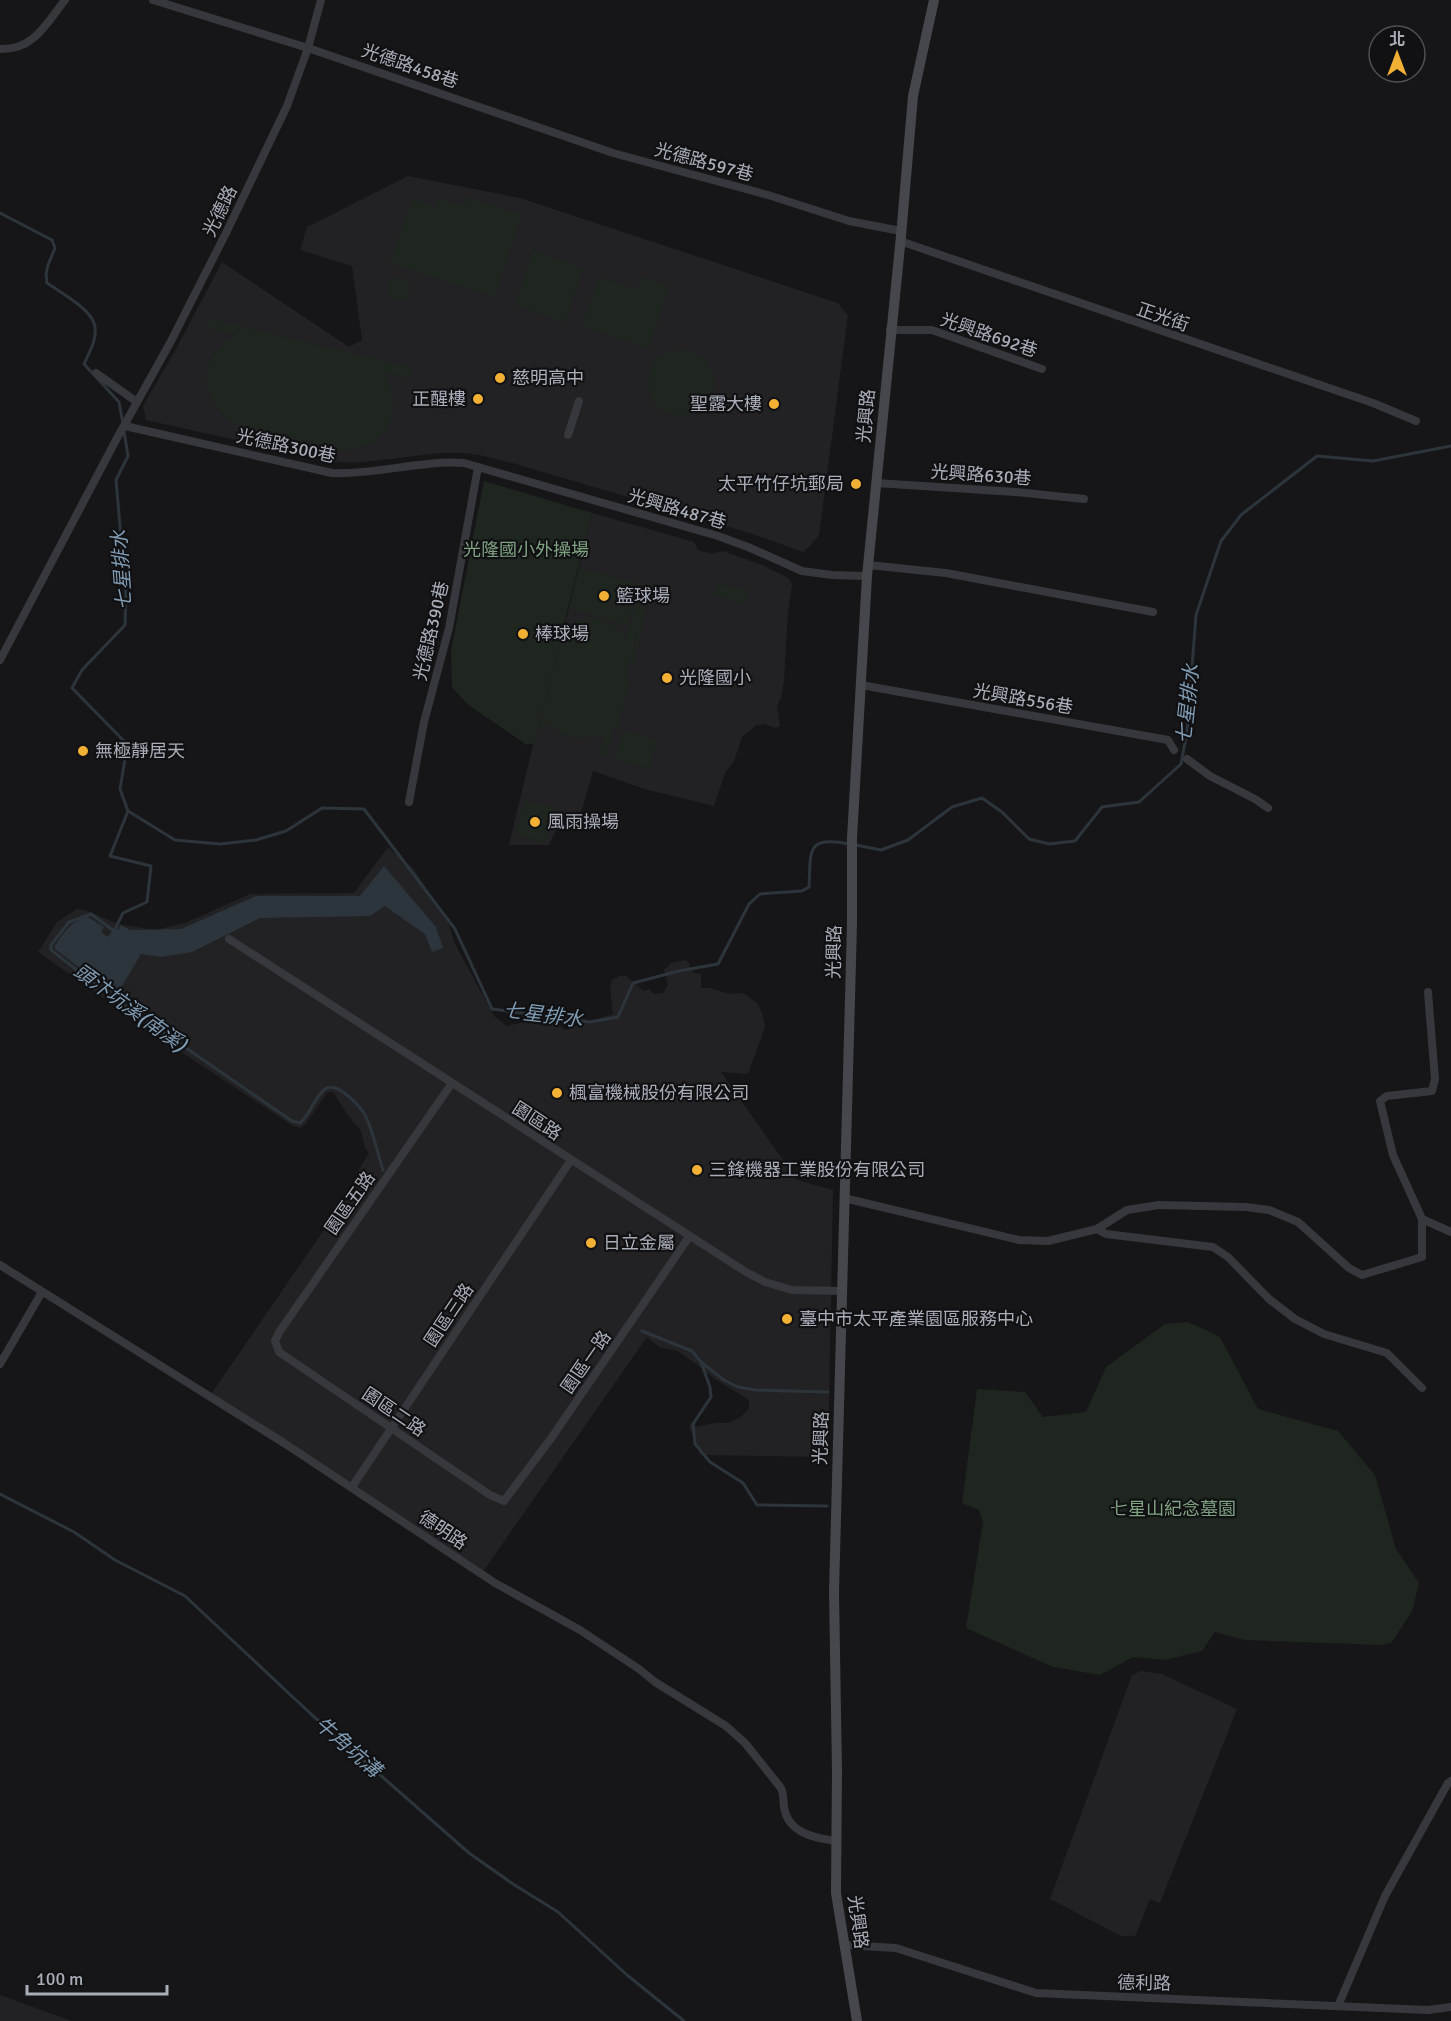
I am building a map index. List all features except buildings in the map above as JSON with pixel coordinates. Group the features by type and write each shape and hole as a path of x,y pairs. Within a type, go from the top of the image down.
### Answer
{"main road":[{"name":"光興路","path":"857,2021 836,1893 837,1771 834,1592 852,924 851,854 868,570 890,330 913,96 934,0"}],"street":[{"path":"0,49 20,47 32,40 65,0"},
{"name":"光德路458巷","path":"153,0 309,48 502,113"},
{"name":"光德路","path":"0,660 170,343 231,223 287,106 309,48 321,0"},
{"name":"光德路597巷","path":"502,113 613,153 768,195 900,236"},
{"name":"正光街","path":"900,236 1380,406 1416,421"},
{"name":"光興路692巷","path":"890,330 932,330 1042,369"},
{"path":"96,373 137,402"},
{"path":"568,435 579,401"},
{"name":"光德路300巷","path":"125,426 332,473 446,463 464,463 478,467"},
{"name":"光興路487巷","path":"478,467 718,536 748,546 802,571 832,575 868,570 946,573 1153,612"},
{"name":"光德路390巷","path":"409,802 424,722 449,628 478,467"},
{"name":"光興路630巷","path":"876,483 1004,491 1084,499"},
{"name":"光興路556巷","path":"861,685 1168,740 1174,750"},
{"path":"1187,759 1210,776 1268,808"},
{"name":"園區路","path":"229,939 746,1272 792,1290 842,1291"},
{"path":"844,1197 1019,1240 1048,1241 1098,1229 1127,1210 1159,1205 1246,1207 1269,1210 1298,1222 1349,1268 1362,1275 1422,1257 1422,1219 1393,1155 1380,1101 1387,1096 1432,1091 1434,1088 1428,992"},
{"name":"園區五路","path":"275,1341 452,1083"},
{"name":"園區三路","path":"352,1487 571,1160"},
{"path":"1422,1219 1451,1232"},
{"path":"1098,1229 1106,1234 1213,1247 1228,1257 1269,1299 1295,1319 1324,1334 1387,1353 1422,1388"},
{"name":"園區一路","path":"504,1501 558,1428 689,1237"},
{"name":"德明路","path":"0,1265 352,1487 495,1583 580,1630 655,1682 726,1726 745,1743 781,1788 784,1795 784,1807 792,1825 814,1838 836,1841"},
{"path":"0,1364 42,1292"},
{"name":"園區二路","path":"275,1341 279,1352 490,1495 504,1501"},
{"path":"1338,2006 1385,1896 1451,1780"},
{"name":"德利路","path":"844,1944 896,1948 1036,1993 1428,2010 1451,2007"}],"shaded area":[{"name":"慈明高中","path":"408,176 520,198 838,303 848,315 819,535 811,545 803,552 756,535 479,455 440,453 364,462 335,462 146,420 143,406 222,262 349,347 362,340 352,266 300,250 307,227"},
{"name":"光隆國小","path":"592,513 694,542 698,550 712,554 723,551 762,565 790,580 792,585 784,681 781,698 777,705 780,726 776,728 764,724 755,726 742,737 734,761 725,773 714,806 644,789 593,771 581,813 555,832 549,845 509,845 555,654 565,624"},
{"path":"388,847 414,869 449,924 454,942 494,1016 507,1026 545,1017 560,1022 564,1030 613,1014 610,988 612,980 619,976 626,976 644,991 649,989 654,994 663,993 668,985 664,970 671,963 686,960 694,973 701,974 701,988 710,988 730,994 743,993 757,1003 765,1027 748,1074 721,1072 797,1180 833,1190 828,1457 700,1455 689,1426 692,1422 697,1427 728,1423 741,1417 749,1408 749,1400 677,1351 659,1347 647,1337 480,1576 209,1397 350,1192 357,1173 369,1153 365,1148 361,1131 333,1092 327,1093 305,1125 300,1128 293,1126 38,952 57,922 77,909 88,911 118,924 155,930 185,923 250,894 354,893"},
{"path":"384,866 436,927 443,948 432,952 425,934 385,906 370,916 260,918 192,952 162,957 141,954 116,996 55,949 68,928 88,917 104,927 101,932 108,937 112,931 119,929 120,925 130,930 181,929 256,896 360,896"},
{"path":"1141,1671 1162,1674 1237,1709 1160,1903 1150,1899 1135,1936 1121,1936 1050,1899 1132,1675"},
{"path":"0,1995 72,2021 0,2021"}],"green space":[{"path":"467,197 522,215 494,297 390,263 412,199 436,207 439,198 464,206"},
{"path":"533,251 583,268 565,322 515,305"},
{"path":"599,277 638,290 642,277 669,286 649,348 582,326"},
{"path":"399,278 407,281 410,289 407,297 399,300 391,297 388,289 391,281"},
{"path":"210,319 413,368 410,378 384,373 393,401 388,426 381,436 357,448 341,450 234,424 224,416 211,396 207,385 207,374 209,363 215,353 237,335 207,328"},
{"path":"675,350 687,350 699,355 709,365 714,383 712,396 699,411 687,416 675,416 663,411 653,401 648,389 648,377 653,365 663,355"},
{"name":"光隆國小外操場","path":"484,481 592,513 534,743 527,745 467,704 452,687 451,651"},
{"name":"籃球場","path":"580,568 640,584 627,625 569,608"},
{"path":"717,583 748,591 745,603 714,596"},
{"path":"637,600 644,603 643,608 646,609 634,662 631,661 639,624 625,679 630,680 618,726 614,726 606,757 600,755 604,733 581,738 567,736 548,722 546,729 539,727 564,632 580,620 596,618 613,625 626,639"},
{"path":"623,731 657,740 649,769 615,759"},
{"name":"風雨操場","path":"524,800 554,808 545,843 516,835"},
{"name":"七星山紀念墓園","path":"1188,1322 1220,1337 1258,1409 1338,1431 1375,1475 1396,1549 1419,1583 1412,1612 1391,1643 1382,1645 1244,1640 1215,1632 1202,1651 1164,1660 1133,1657 1100,1675 1053,1667 966,1628 983,1522 979,1510 962,1503 977,1389 1025,1392 1043,1417 1086,1412 1106,1367 1165,1324"}],"waterway":[{"name":"七星排水","path":"0,213 52,240 55,248 48,265 47,283 74,301 91,317 95,333 84,364 119,402 123,424"},
{"name":"七星排水","path":"124,431 128,456 116,480 126,595 125,625 82,670 72,688 124,741 127,747 120,789 128,811 175,840 220,844 256,840 286,831 322,808 364,809 455,929 492,1009 590,1022 618,1017 633,983 718,964 749,904 760,894 802,891 809,887 813,849 824,842 849,844"},
{"name":"七星排水","path":"856,845 881,850 908,840 952,807 982,798 1002,812 1029,839 1049,844 1075,841 1102,807 1139,802 1181,764 1187,732 1196,615 1221,541 1241,515 1317,456 1373,461 1451,446"},
{"name":"頭汴坑溪(南溪)","path":"128,811 110,856 151,866 147,902 123,913 114,931 91,914 69,922 51,945 51,950 109,995 292,1121 300,1123 325,1089 330,1087 341,1091 353,1100 365,1115 383,1170"},
{"name":"頭汴坑溪(南溪)","path":"642,1331 692,1351 701,1362 724,1380 738,1387 756,1390 828,1392"},
{"name":"頭汴坑溪(南溪)","path":"701,1362 711,1397 693,1424 695,1444 710,1462 743,1483 757,1505 827,1506"},
{"name":"牛角坑溝","path":"0,1494 74,1532 115,1560 185,1596 312,1715 469,1853 558,1912 627,1975 684,2021"}],"place":[{"name":"慈明高中","path":"500,378"},
{"name":"正醒樓","path":"478,399"},
{"name":"聖露大樓","path":"774,404"},
{"name":"太平竹仔坑郵局","path":"856,484"},
{"name":"籃球場","path":"604,596"},
{"name":"棒球場","path":"523,634"},
{"name":"光隆國小","path":"667,678"},
{"name":"無極靜居天","path":"83,751"},
{"name":"風雨操場","path":"535,822"},
{"name":"楓富機械股份有限公司","path":"557,1093"},
{"name":"三鋒機器工業股份有限公司","path":"697,1170"},
{"name":"日立金屬","path":"591,1243"},
{"name":"臺中市太平產業園區服務中心","path":"787,1319"}]}
